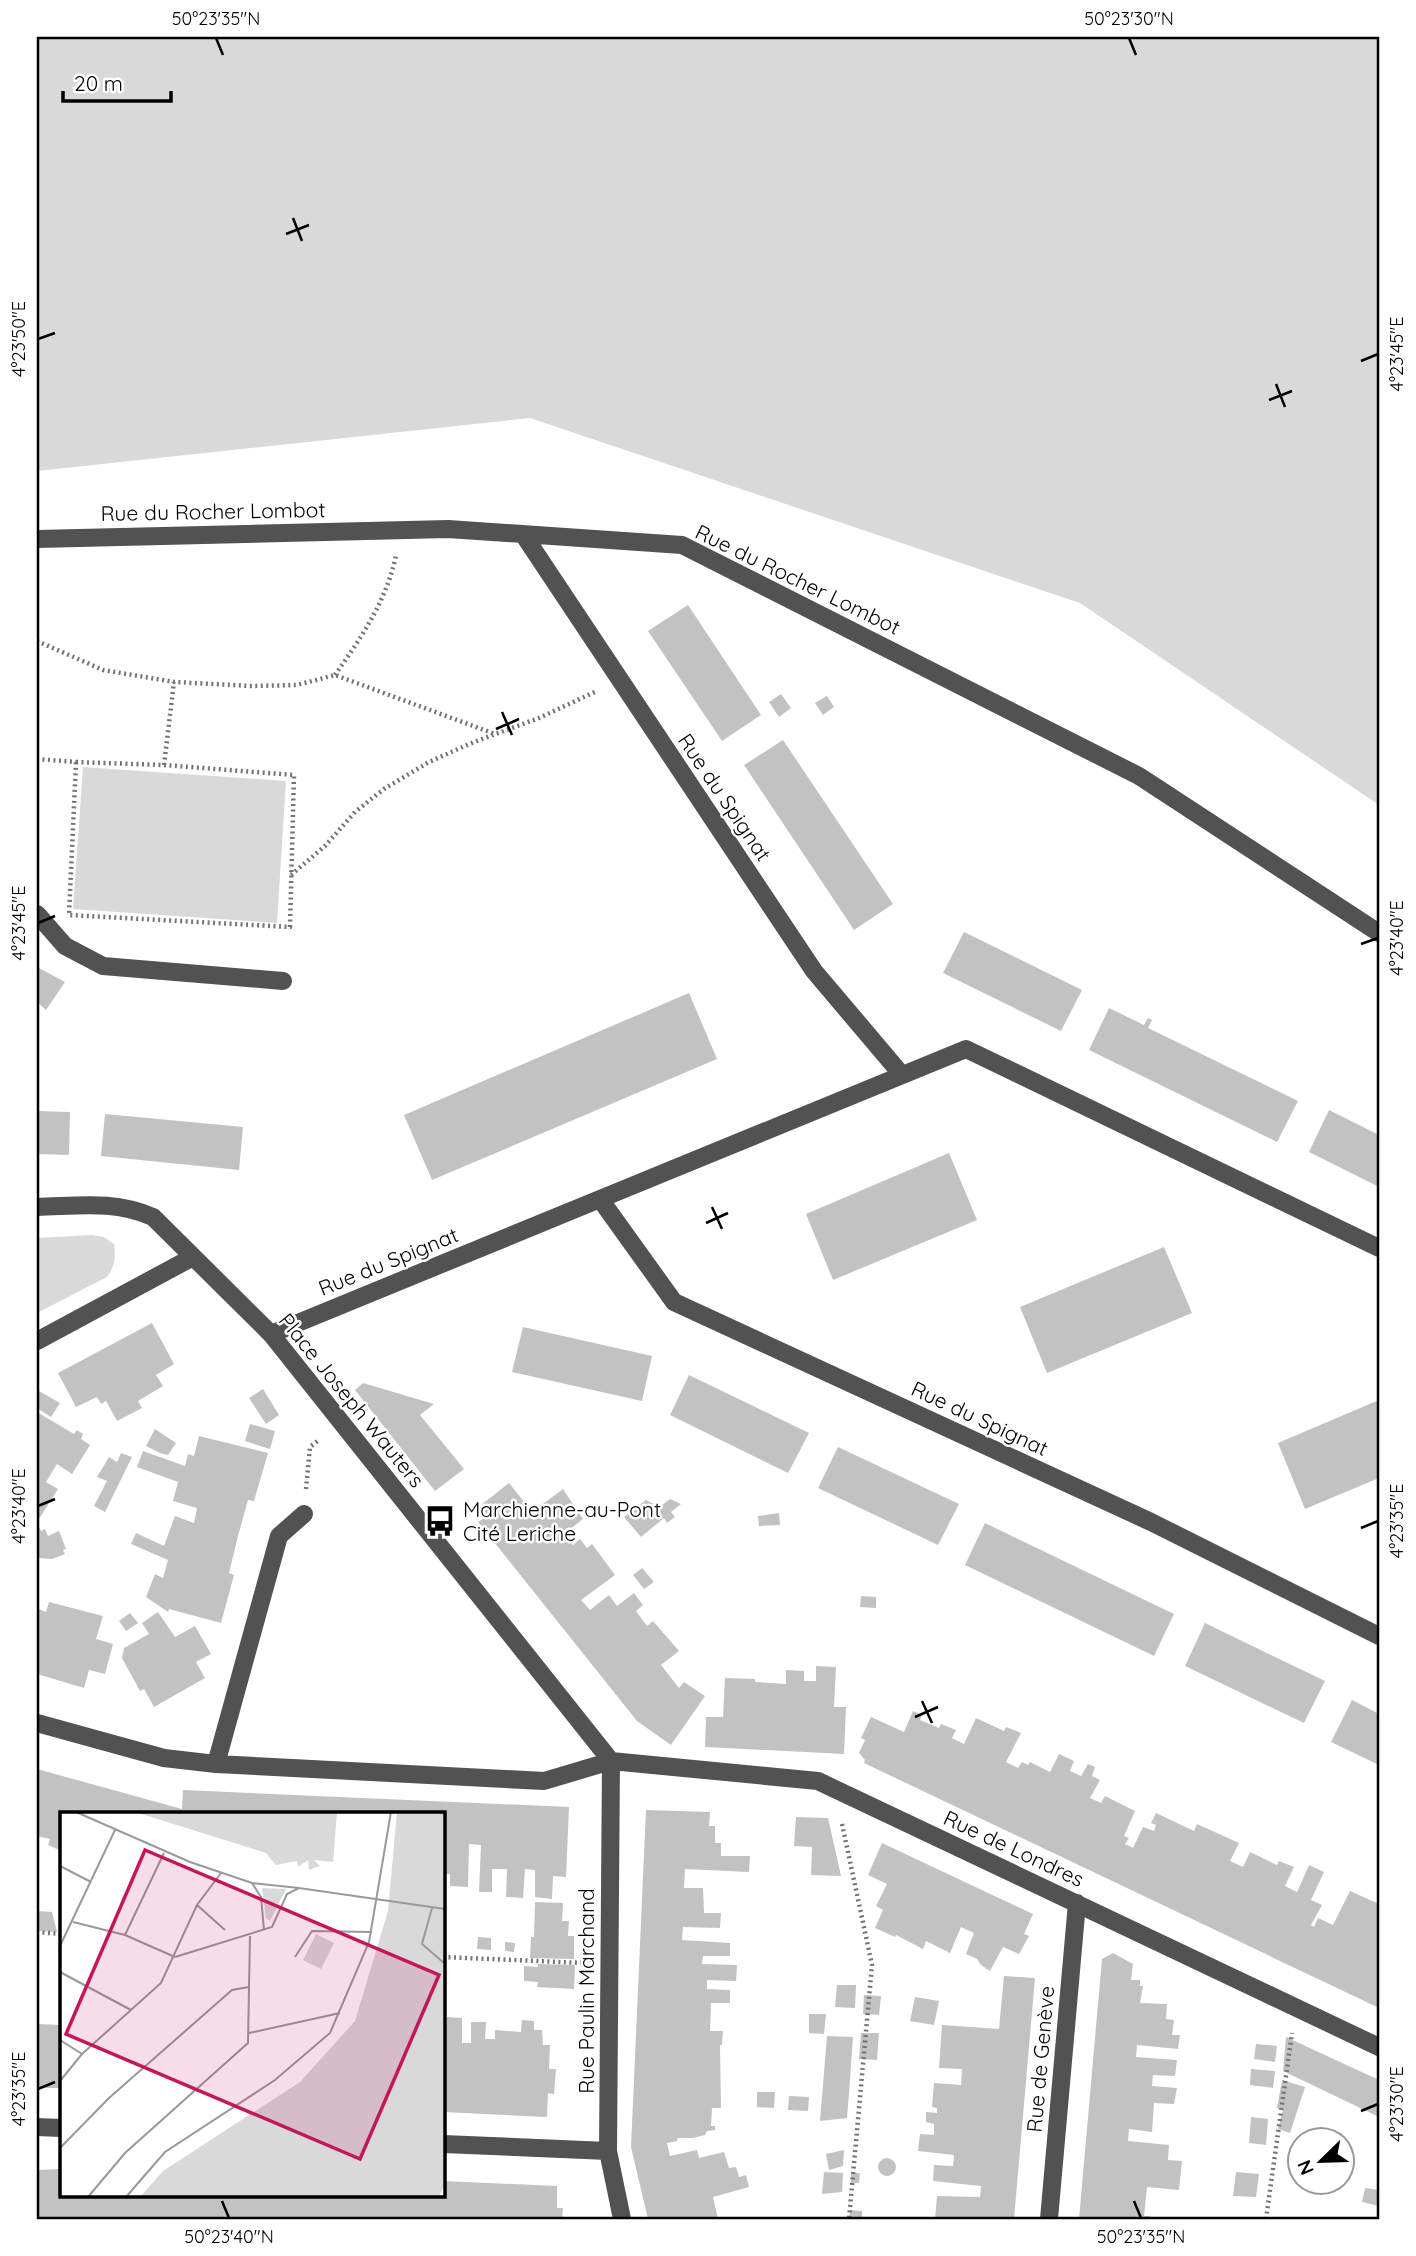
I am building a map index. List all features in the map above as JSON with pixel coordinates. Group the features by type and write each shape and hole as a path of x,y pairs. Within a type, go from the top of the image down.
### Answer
{"street":[{"name":"Rue du Rocher Lombot","path":"37,539 448,529 682,545 1139,776 1379,933"},
{"name":"Rue du Spignat","path":"523,534 814,971 902,1075"},
{"path":"37,914 65,946 103,966 283,981"},
{"name":"Rue du Spignat","path":"271,1334 966,1049 1379,1248"},
{"name":"Rue du Spignat","path":"600,1199 674,1302 1151,1522 1379,1636"},
{"name":"Place Joseph Wauters","path":"37,1207 113,1204 153,1217 271,1334 611,1761"},
{"path":"37,1341 193,1257"},
{"path":"216,1764 279,1536 304,1514"},
{"path":"37,1723 164,1758 216,1764 544,1781 611,1761"},
{"name":"Rue de Londres","path":"611,1761 818,1781 1379,2047"},
{"name":"Rue Paulin Marchand","path":"611,1761 608,2151 622,2219"},
{"name":"Rue de Genève","path":"1049,2219 1077,1903"},
{"path":"37,2127 60,2128"},
{"path":"444,2144 608,2151"}],"path":[{"path":"335,676 368,628 392,574 401,530"},
{"path":"37,641 103,670 174,682 251,686 297,685 335,676 495,734"},
{"path":"290,876 326,846 355,812 384,789 429,762 593,694 619,678"},
{"path":"164,765 174,682"},
{"path":"37,759 294,775 290,927 69,915 76,762"},
{"path":"304,1514 310,1447"},
{"path":"835,1788 872,1965 849,2219"},
{"path":"37,1933 60,1934"},
{"path":"444,1956 609,1964"},
{"path":"1266,2219 1295,2007"}],"shaded area":[{"path":"37,37 1379,37 1379,805 1080,603 530,418 37,471"},
{"path":"83,767 286,781 277,923 73,909"},
{"path":"92,1235 104,1237 114,1244 114,1262 107,1277 37,1313 37,1238"}],"building":[{"path":"688,605 761,715 722,741 648,631"},
{"path":"781,694 791,708 779,717 769,702"},
{"path":"827,696 834,707 823,715 815,703"},
{"path":"783,740 893,904 854,930 744,765"},
{"path":"964,932 1082,990 1061,1031 943,973"},
{"path":"37,967 65,982 46,1010 37,1002"},
{"path":"689,993 717,1059 432,1180 404,1115"},
{"path":"1109,1008 1144,1025 1148,1018 1152,1020 1148,1028 1298,1101 1277,1142 1089,1050"},
{"path":"1329,1110 1379,1135 1379,1187 1309,1152"},
{"path":"37,1111 70,1112 69,1155 37,1154"},
{"path":"105,1114 243,1127 239,1170 101,1156"},
{"path":"949,1153 977,1220 833,1280 806,1214"},
{"path":"1164,1247 1192,1313 1047,1373 1020,1307"},
{"path":"152,1323 174,1364 156,1375 163,1386 138,1401 142,1408 117,1421 106,1401 101,1404 97,1397 76,1407 58,1373"},
{"path":"523,1327 652,1356 642,1401 512,1372"},
{"path":"689,1375 809,1433 788,1473 670,1415"},
{"path":"363,1383 434,1404 420,1415 464,1469 435,1491 355,1390"},
{"path":"263,1389 279,1415 266,1424 249,1398"},
{"path":"39,1391 60,1403 51,1417 37,1408"},
{"path":"1379,1400 1379,1478 1305,1509 1278,1443"},
{"path":"37,1412 74,1434 77,1430 83,1434 81,1439 90,1445 72,1474 57,1464 46,1482 58,1489 37,1522"},
{"path":"250,1424 275,1431 270,1449 245,1441"},
{"path":"155,1429 176,1443 168,1455 146,1446"},
{"path":"199,1436 268,1453 254,1501 248,1500 238,1536 229,1573 234,1575 221,1623 169,1609 168,1612 146,1597 155,1574 163,1578 168,1560 131,1544 136,1533 164,1546 175,1516 194,1523 197,1508 173,1501 178,1482 137,1467 143,1451 185,1466 188,1454 194,1456"},
{"path":"838,1447 959,1504 938,1545 818,1488"},
{"path":"121,1453 132,1457 105,1512 94,1506 107,1481 97,1477 109,1457 117,1462"},
{"path":"509,1483 532,1512 563,1489 583,1519 564,1534 573,1545 580,1539 587,1548 592,1544 615,1575 581,1600 590,1610 609,1595 617,1606 634,1593 643,1605 636,1611 647,1626 653,1621 679,1651 661,1665 679,1688 684,1682 705,1696 671,1745 637,1721 478,1522 484,1518 476,1509"},
{"path":"670,1499 681,1504 671,1512 675,1517 667,1523 664,1518 641,1537 624,1517 646,1500 656,1505 656,1510"},
{"path":"779,1513 780,1525 759,1526 758,1516"},
{"path":"37,1522 41,1531 45,1529 48,1536 59,1531 66,1549 63,1550 65,1554 52,1559 37,1558"},
{"path":"985,1523 1174,1614 1154,1656 965,1565"},
{"path":"642,1568 654,1582 644,1589 633,1575"},
{"path":"861,1596 876,1597 876,1608 860,1607"},
{"path":"49,1602 103,1616 96,1639 113,1644 105,1674 89,1670 84,1688 37,1674 37,1620 39,1609 46,1612"},
{"path":"158,1612 175,1637 195,1626 211,1654 196,1662 205,1678 154,1707 144,1689 140,1691 122,1658 124,1648 149,1634 142,1623"},
{"path":"130,1613 138,1623 126,1631 119,1621"},
{"path":"1205,1623 1325,1681 1304,1723 1185,1666"},
{"path":"816,1666 836,1667 834,1707 846,1707 844,1754 705,1747 706,1717 723,1717 725,1678 786,1684 786,1670 804,1671 804,1681 816,1681"},
{"path":"1352,1700 1379,1714 1379,1765 1331,1742"},
{"path":"913,1711 922,1715 920,1720 939,1728 941,1724 956,1730 952,1738 964,1744 976,1718 1004,1731 1006,1727 1021,1733 1006,1762 1018,1768 1022,1762 1028,1765 1030,1762 1050,1772 1059,1754 1074,1761 1070,1771 1081,1776 1088,1764 1095,1767 1092,1776 1100,1780 1090,1798 1101,1803 1105,1796 1135,1811 1124,1836 1129,1838 1125,1844 1133,1848 1143,1827 1154,1831 1156,1825 1151,1823 1156,1813 1194,1831 1197,1824 1239,1843 1230,1861 1243,1867 1250,1852 1277,1865 1279,1861 1294,1867 1285,1886 1297,1892 1309,1865 1324,1872 1311,1900 1322,1905 1311,1925 1314,1927 1318,1918 1333,1925 1350,1891 1379,1904 1379,2008 864,1763 865,1760 859,1753 865,1740 861,1738 871,1717 904,1732"},
{"path":"37,1769 182,1809 183,1790 569,1807 566,1877 553,1876 552,1899 535,1897 535,1870 525,1869 523,1898 506,1897 507,1869 492,1869 492,1892 479,1892 481,1845 469,1844 468,1887 450,1886 450,1874 444,1874 444,1812 60,1812 60,1849 48,1845 50,1839 37,1836"},
{"path":"646,1810 710,1812 709,1826 715,1826 715,1843 721,1843 721,1856 750,1856 749,1872 685,1869 684,1888 703,1888 704,1913 721,1913 720,1928 683,1927 682,1940 730,1943 730,1956 703,1956 702,1964 737,1965 736,1981 707,1980 707,1989 730,1990 730,2003 711,2003 710,2031 723,2031 720,2045 721,2108 712,2108 711,2126 715,2126 715,2130 707,2131 705,2135 678,2138 677,2141 667,2143 670,2156 697,2150 699,2158 724,2152 729,2168 736,2167 739,2177 746,2175 749,2187 713,2197 718,2219 648,2219 631,2147"},
{"path":"796,1817 828,1818 841,1876 811,1875 812,1847 794,1846"},
{"path":"882,1843 1033,1914 1024,1934 1029,1936 1019,1954 1003,1947 990,1971 977,1959 966,1954 974,1933 961,1927 950,1953 926,1941 923,1949 875,1928 883,1910 876,1906 887,1884 868,1875"},
{"path":"535,1902 563,1903 562,1921 569,1921 568,1936 574,1936 574,1959 530,1958 531,1937 534,1937"},
{"path":"37,1911 52,1912 57,1932 37,1931"},
{"path":"478,1937 491,1938 491,1950 477,1949"},
{"path":"505,1942 515,1943 514,1952 505,1951"},
{"path":"1113,1953 1133,1964 1131,1980 1140,1980 1140,1986 1143,1986 1140,2003 1167,2004 1166,2019 1174,2020 1172,2035 1180,2035 1178,2049 1137,2045 1136,2057 1177,2060 1175,2076 1153,2075 1152,2086 1177,2088 1174,2104 1154,2103 1152,2132 1129,2129 1128,2141 1169,2145 1168,2160 1182,2161 1179,2190 1147,2187 1144,2216 1150,2216 1150,2219 1079,2219 1102,1959"},
{"path":"538,1964 575,1965 574,1989 537,1987 538,1982 524,1981 524,1966 538,1967"},
{"path":"1004,1976 1035,1978 1014,2219 935,2219 937,2196 980,2197 981,2186 933,2181 934,2165 953,2166 954,2155 918,2151 920,2134 934,2135 934,2124 926,2122 926,2112 937,2113 937,2108 932,2107 934,2083 961,2085 962,2069 939,2068 942,2025 999,2029"},
{"path":"837,1985 856,1985 855,2008 835,2007"},
{"path":"864,1995 881,1996 879,2015 863,2014"},
{"path":"915,1997 939,2001 934,2025 910,2021"},
{"path":"809,2014 826,2014 824,2034 809,2033"},
{"path":"447,2017 462,2018 462,2043 471,2043 471,2022 486,2022 485,2039 495,2039 495,2030 521,2032 522,2020 534,2021 534,2030 542,2030 543,2045 550,2045 549,2069 556,2069 554,2094 548,2093 547,2117 444,2112"},
{"path":"37,2024 60,2025 60,2088 37,2088"},
{"path":"861,2033 879,2033 877,2060 859,2059"},
{"path":"827,2036 853,2037 847,2118 820,2121"},
{"path":"1286,2037 1379,2080 1379,2117 1283,2071"},
{"path":"1256,2044 1277,2046 1275,2062 1254,2059"},
{"path":"1251,2069 1275,2071 1273,2088 1250,2085"},
{"path":"1282,2080 1305,2087 1292,2126 1286,2126 1286,2132 1278,2129 1283,2110 1277,2108"},
{"path":"757,2092 775,2092 774,2108 757,2107"},
{"path":"789,2096 809,2097 808,2111 788,2110"},
{"path":"1251,2117 1268,2119 1266,2145 1249,2143"},
{"path":"844,2150 843,2166 829,2170 826,2154"},
{"path":"883,2158 891,2158 896,2167 894,2174 883,2176 878,2171 878,2163"},
{"path":"60,2169 60,2196 444,2196 444,2181 557,2186 557,2208 563,2208 562,2219 37,2219 37,2170"},
{"path":"824,2172 843,2173 842,2192 822,2194"},
{"path":"1236,2172 1259,2174 1256,2197 1233,2196"},
{"path":"851,2173 860,2173 859,2183 851,2183"},
{"path":"1365,2188 1379,2190 1379,2206 1362,2202"},
{"path":"850,2210 862,2211 862,2219 849,2219"}],"place":[{"name":"Marchienne-au-Pont Cité Leriche","path":"440,1521"}]}
